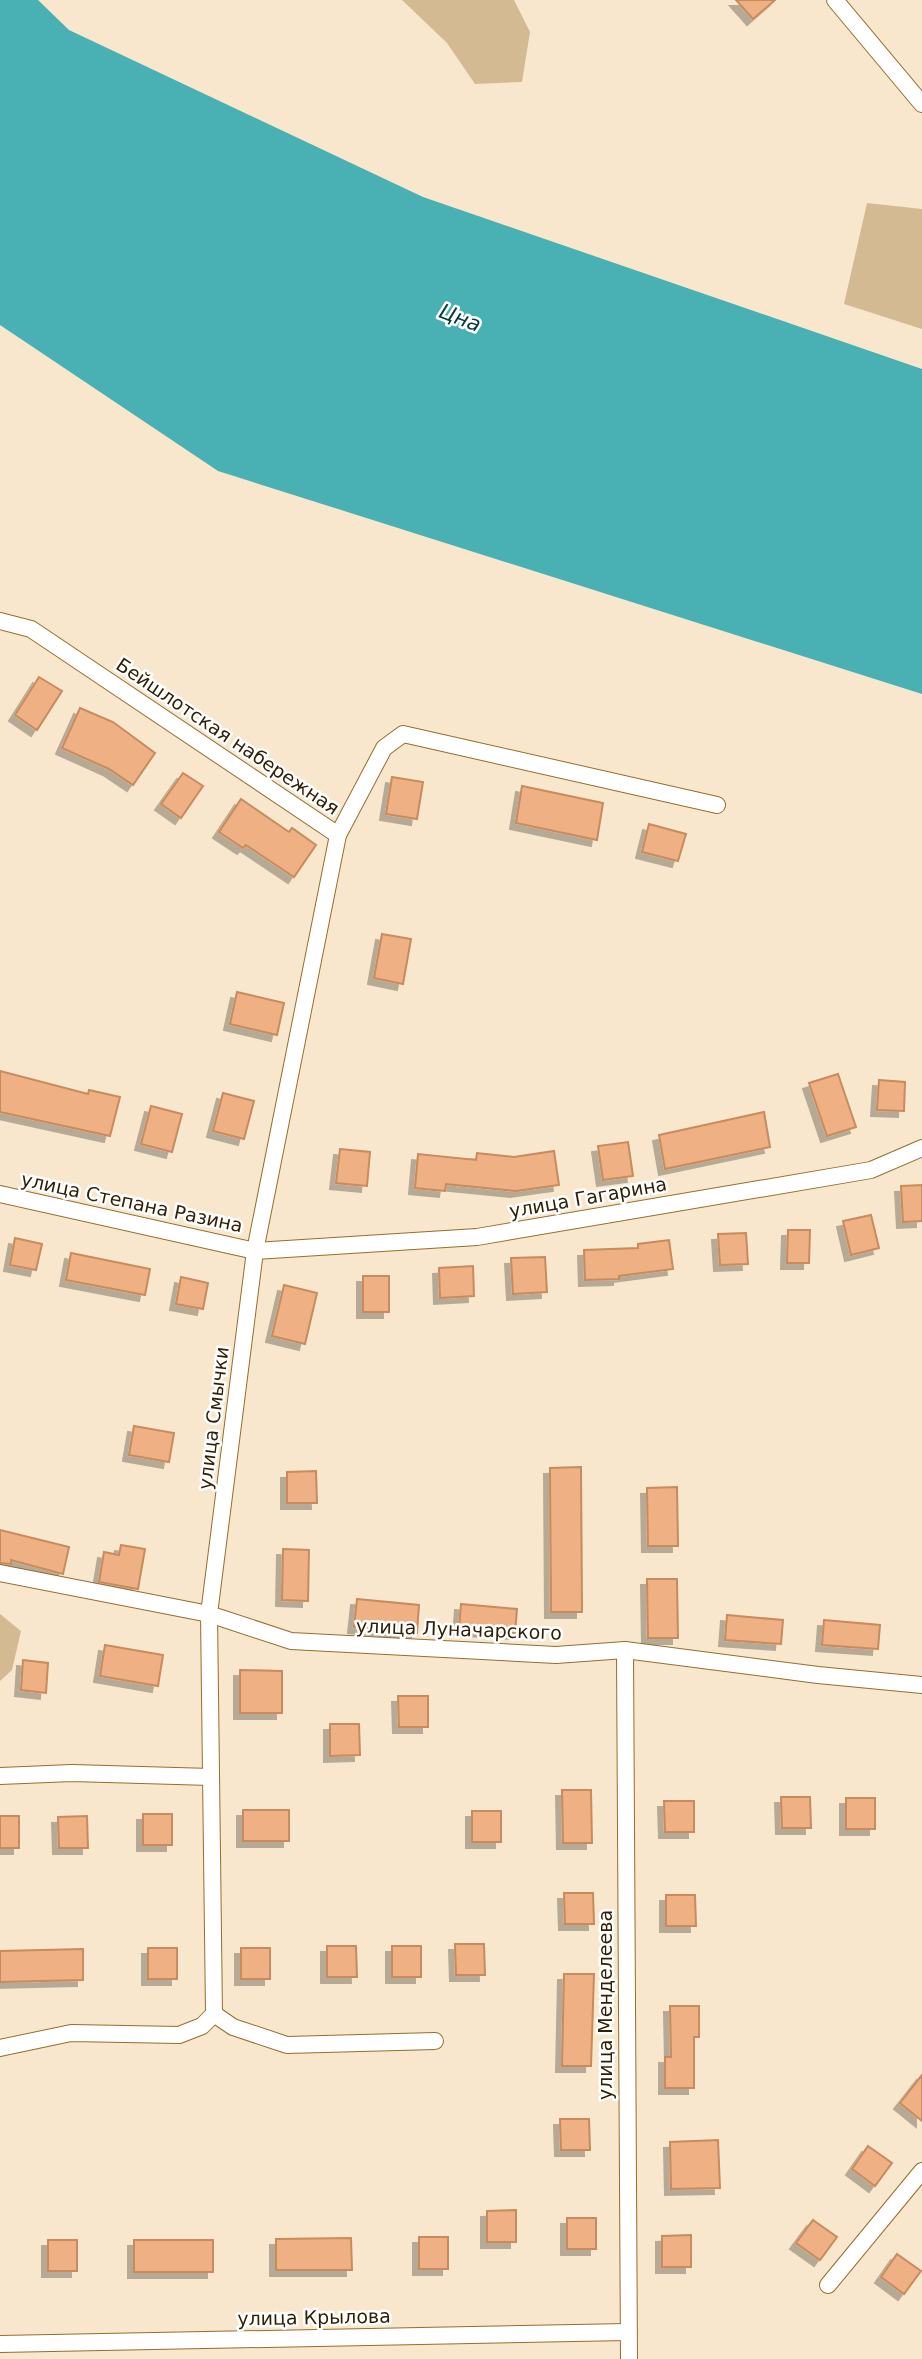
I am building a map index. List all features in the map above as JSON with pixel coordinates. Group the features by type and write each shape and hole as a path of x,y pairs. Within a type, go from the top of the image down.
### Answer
{"street":[{"path":"841,3 922,104"},
{"name":"Бейшлотская набережная","path":"0,621 30,629 338,835 384,748 403,734 717,805"},
{"name":"улица Смычки","path":"214,2014 209,1614 255,1251 338,835"},
{"name":"улица Гагарина","path":"255,1251 477,1237 871,1170 922,1148"},
{"name":"улица Степана Разина","path":"0,1195 255,1251"},
{"name":"улица Луначарского","path":"0,1573 209,1614 291,1641 556,1655 625,1650 818,1675 922,1685"},
{"name":"улица Менделеева","path":"625,1650 629,2359"},
{"path":"0,1776 72,1773 211,1777"},
{"path":"0,2048 71,2033 179,2035 202,2026 214,2014 233,2027 287,2045 435,2041"},
{"path":"828,2285 922,2171"},
{"name":"улица Крылова","path":"0,2344 628,2332"}],"shaded area":[{"path":"402,0 514,0 530,32 522,82 475,84 447,43"},
{"path":"867,203 922,209 922,329 844,304"},
{"path":"0,1614 21,1631 12,1670 0,1681"}],"water":[{"name":"Цна","path":"0,0 38,0 69,30 423,197 922,369 922,694 218,471 0,325"}],"building":[{"path":"736,0 775,0 753,19"},
{"path":"39,677 62,691 37,730 15,715"},
{"path":"80,708 113,722 155,753 133,785 109,769 62,748"},
{"path":"183,773 203,786 181,818 161,804"},
{"path":"392,777 423,782 417,819 386,814"},
{"path":"522,786 603,803 597,840 516,823"},
{"path":"241,799 289,832 292,828 316,845 294,877 246,845 243,848 219,832"},
{"path":"649,824 686,834 678,861 642,852"},
{"path":"382,934 411,939 403,984 374,978"},
{"path":"237,992 284,1003 277,1035 230,1024"},
{"path":"0,1071 88,1094 89,1090 120,1097 110,1136 0,1112"},
{"path":"838,1074 856,1127 827,1136 809,1083"},
{"path":"879,1080 905,1082 904,1111 877,1110"},
{"path":"223,1093 254,1101 244,1139 213,1131"},
{"path":"151,1106 182,1114 172,1152 141,1144"},
{"path":"764,1112 770,1147 665,1169 659,1135"},
{"path":"628,1142 633,1176 603,1180 598,1146"},
{"path":"340,1149 370,1152 367,1186 336,1183"},
{"path":"554,1151 559,1185 516,1191 446,1184 445,1191 415,1188 418,1154 476,1160 477,1153 514,1157"},
{"path":"922,1185 922,1221 903,1222 901,1186"},
{"path":"871,1215 879,1248 851,1255 843,1221"},
{"path":"788,1230 810,1230 809,1263 787,1263"},
{"path":"746,1233 748,1264 720,1265 718,1234"},
{"path":"15,1238 42,1244 36,1270 10,1265"},
{"path":"669,1240 673,1269 619,1276 619,1279 585,1280 584,1250 638,1248 638,1244"},
{"path":"71,1253 150,1269 145,1295 66,1280"},
{"path":"545,1257 547,1292 513,1294 511,1258"},
{"path":"473,1266 474,1296 440,1298 439,1268"},
{"path":"363,1276 389,1276 389,1312 363,1312"},
{"path":"181,1277 208,1283 203,1309 176,1304"},
{"path":"284,1285 317,1293 305,1344 272,1336"},
{"path":"134,1426 174,1433 169,1462 129,1455"},
{"path":"581,1467 582,1612 551,1612 550,1468"},
{"path":"316,1471 317,1503 287,1503 287,1472"},
{"path":"677,1487 678,1546 648,1546 647,1488"},
{"path":"0,1530 69,1547 63,1574 11,1560 11,1564 0,1563"},
{"path":"121,1545 145,1549 138,1589 99,1582 104,1552 119,1555"},
{"path":"283,1549 309,1550 308,1601 282,1600"},
{"path":"647,1579 677,1579 678,1638 648,1638"},
{"path":"357,1599 419,1605 417,1633 354,1627"},
{"path":"461,1604 517,1609 515,1633 459,1629"},
{"path":"727,1615 783,1620 781,1644 725,1640"},
{"path":"824,1620 880,1625 878,1649 822,1645"},
{"path":"105,1645 163,1655 158,1686 100,1676"},
{"path":"23,1660 48,1663 46,1693 21,1690"},
{"path":"240,1670 282,1671 282,1713 240,1713"},
{"path":"398,1696 428,1696 428,1727 399,1727"},
{"path":"330,1724 359,1724 360,1755 330,1756"},
{"path":"562,1790 591,1790 592,1843 563,1843"},
{"path":"781,1797 810,1797 811,1828 782,1828"},
{"path":"846,1798 875,1798 875,1829 846,1829"},
{"path":"664,1801 694,1801 694,1832 665,1832"},
{"path":"243,1810 289,1810 289,1841 243,1841"},
{"path":"472,1811 501,1811 501,1842 472,1842"},
{"path":"143,1814 172,1814 172,1845 143,1845"},
{"path":"0,1816 19,1816 19,1848 0,1848"},
{"path":"87,1816 88,1848 59,1848 58,1817"},
{"path":"564,1893 593,1893 594,1924 565,1924"},
{"path":"666,1895 695,1895 696,1926 666,1926"},
{"path":"455,1944 484,1944 485,1975 456,1975"},
{"path":"327,1946 356,1946 357,1977 327,1977"},
{"path":"392,1946 421,1946 421,1977 392,1977"},
{"path":"148,1948 177,1948 177,1979 148,1979"},
{"path":"241,1948 270,1948 270,1979 241,1979"},
{"path":"83,1949 83,1980 0,1982 0,1951"},
{"path":"564,1974 594,1974 591,2066 562,2066"},
{"path":"670,2006 699,2006 699,2037 694,2037 694,2088 665,2088 665,2057 671,2057"},
{"path":"922,2075 922,2121 900,2103"},
{"path":"560,2119 589,2119 590,2150 561,2150"},
{"path":"718,2140 720,2188 671,2189 670,2142"},
{"path":"868,2146 892,2163 875,2186 852,2169"},
{"path":"516,2210 516,2242 487,2242 487,2211"},
{"path":"567,2218 596,2218 596,2249 567,2249"},
{"path":"813,2220 837,2237 820,2260 796,2243"},
{"path":"691,2235 691,2267 662,2267 662,2236"},
{"path":"419,2237 448,2237 448,2269 419,2269"},
{"path":"351,2238 352,2270 276,2270 276,2239"},
{"path":"48,2240 77,2240 77,2271 48,2271"},
{"path":"134,2240 213,2240 213,2272 134,2272"},
{"path":"897,2254 921,2271 904,2294 881,2277"}]}
